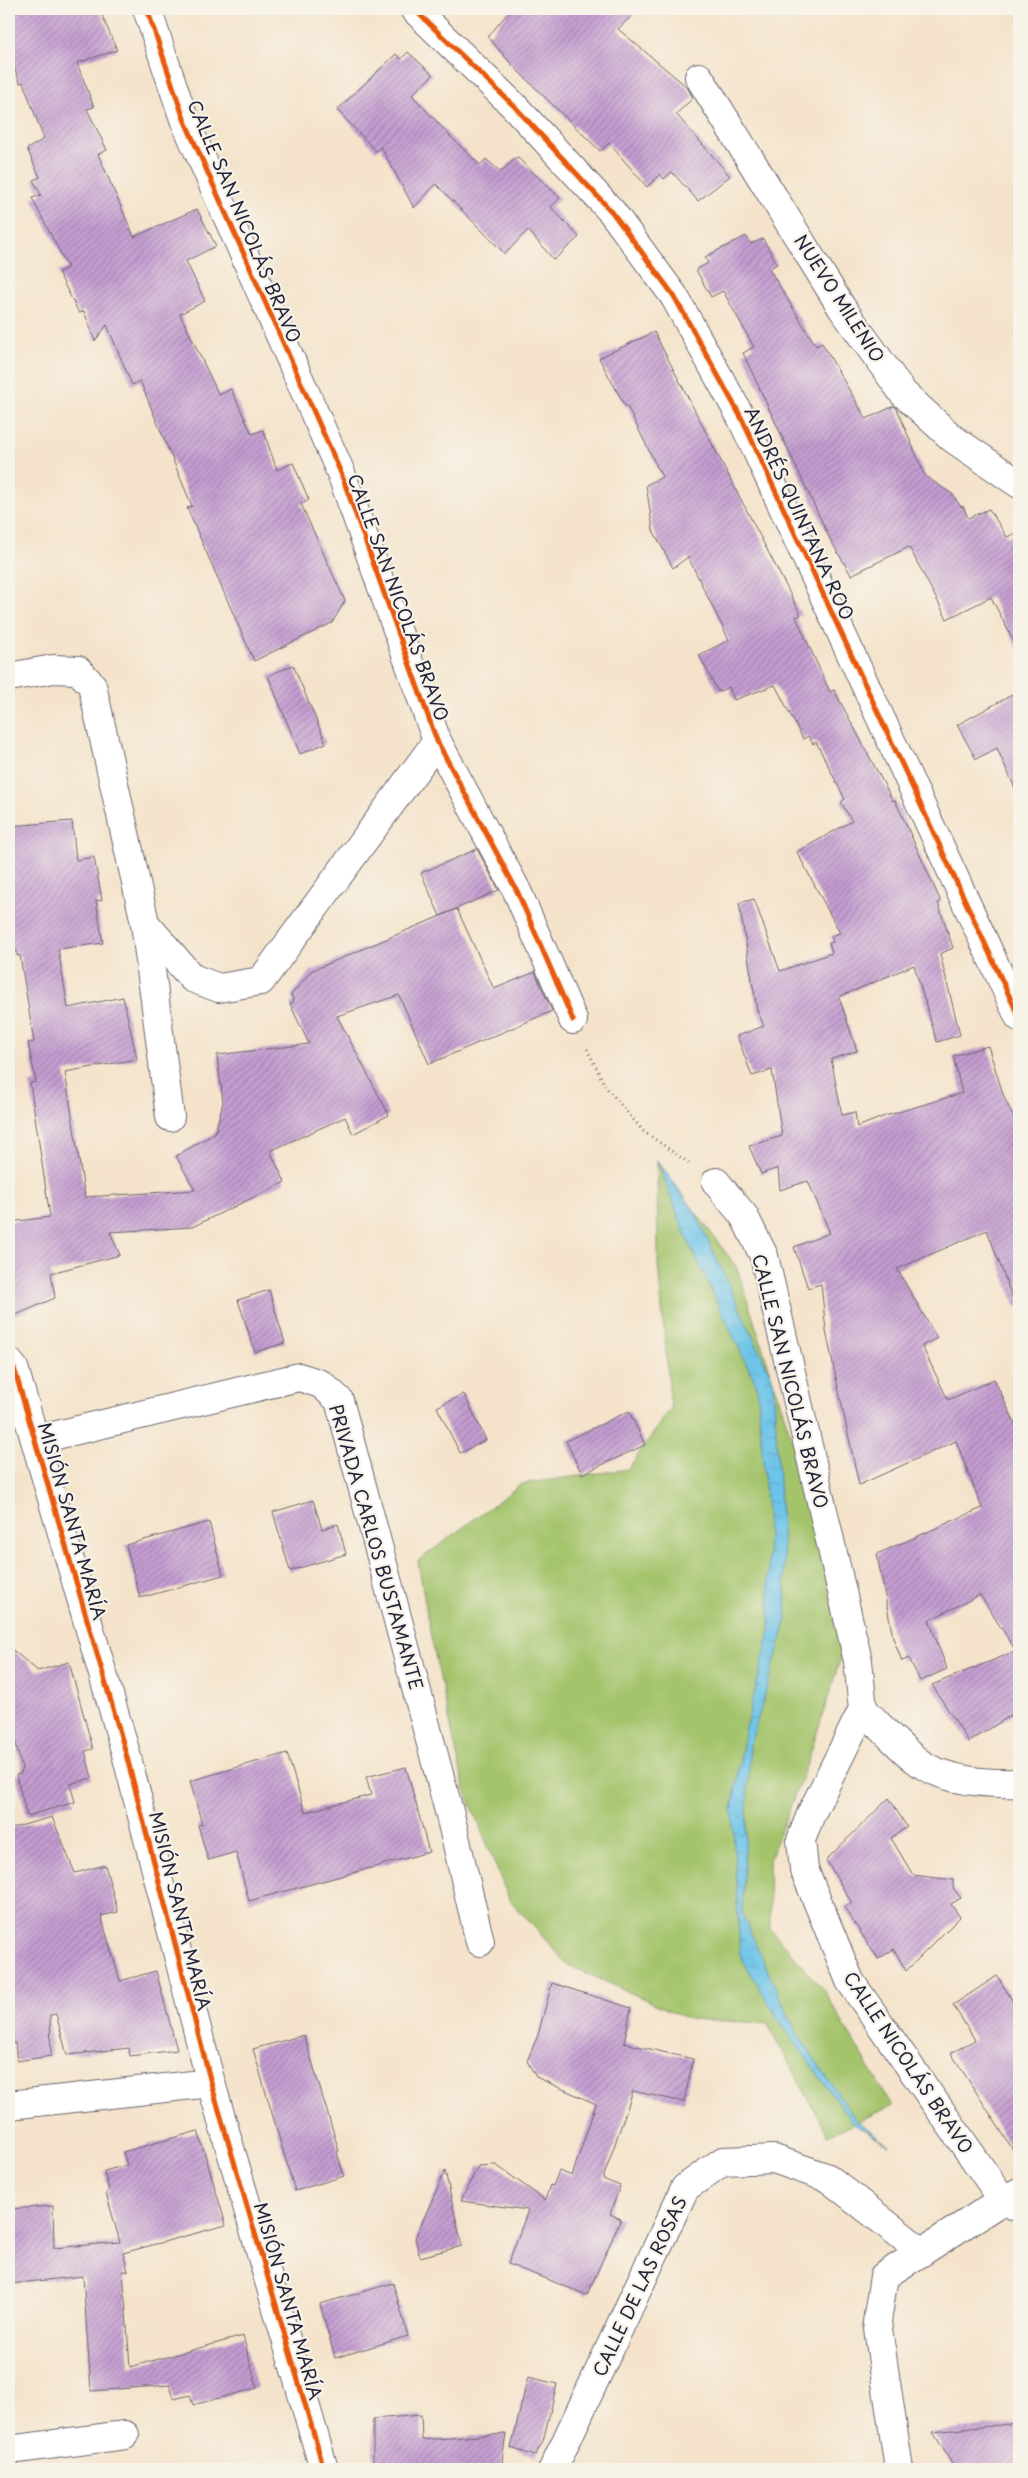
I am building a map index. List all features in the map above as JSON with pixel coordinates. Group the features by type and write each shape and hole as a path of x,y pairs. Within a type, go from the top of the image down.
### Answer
{"street":[{"name":"CALLE SAN NICOLÁS BRAVO","path":"147,9 184,119 341,473 436,742 517,891 573,1020"},
{"name":"ANDRÉS QUINTANA ROO","path":"414,9 515,107 612,212 674,296 742,419 1019,1016"},
{"name":"NUEVO MILENIO","path":"698,77 842,308 903,393 952,438 1019,484"},
{"path":"9,677 53,669 78,670 92,685 145,923 170,1117"},
{"path":"145,923 192,978 219,988 261,981 436,742"},
{"name":"CALLE SAN NICOLÁS BRAVO","path":"716,1182 744,1216 764,1256 858,1661 862,1709"},
{"name":"MISIÓN SANTA MARÍA","path":"9,1362 14,1368 36,1440 125,1750 211,2084 324,2469"},
{"name":"PRIVADA CARLOS BUSTAMANTE","path":"36,1440 299,1377 321,1384 338,1400 450,1815 480,1942"},
{"path":"862,1709 917,1761 950,1776 988,1784 1019,1783"},
{"name":"CALLE NICOLÁS BRAVO","path":"862,1709 801,1840 804,1869 850,1981 1014,2200"},
{"path":"9,2105 211,2084"},
{"name":"CALLE DE LAS ROSAS","path":"553,2469 685,2188 723,2161 774,2159 828,2178 922,2252"},
{"path":"899,2469 877,2322 884,2276 922,2252 1014,2200"},
{"path":"9,2450 125,2435"}],"path":[{"path":"573,1020 605,1086 644,1131 716,1182"}],"green space":[{"path":"657,1160 737,1268 795,1449 847,1638 807,1764 769,1861 770,1929 824,1991 892,2106 828,2135 767,2023 689,2019 568,1965 509,1899 464,1787 430,1632 418,1561 521,1484 628,1469 671,1408 658,1264"}],"water":[{"path":"657,1160 695,1212 773,1380 787,1619 750,1745 742,1914 796,2032 856,2120 889,2145 852,2122 778,2019 740,1955 732,1809 746,1727 770,1631 767,1512 757,1386 686,1237"}],"building":[{"path":"9,9 99,9 117,50 77,63 94,107 87,109 107,150 98,154 134,237 197,209 216,246 186,261 205,301 180,314 219,395 231,389 252,434 263,430 277,470 293,463 309,500 301,504 345,601 332,623 254,661 187,508 192,506 140,381 132,385 107,325 95,341 84,311 79,313 58,272 68,268 32,198 41,195 33,180 40,177 27,149 44,139 23,82 20,83 9,54"},
{"path":"511,9 639,9 618,29 687,87 693,98 676,114 730,176 698,201 672,172 664,179 660,174 647,187 609,143 600,151 514,67 488,37"},
{"path":"408,52 433,75 412,95 480,165 486,159 501,172 517,157 560,198 551,207 579,237 554,260 528,230 505,254 436,184 414,208 381,147 376,151 337,110 396,54 401,59"},
{"path":"746,236 751,244 763,239 777,264 769,269 816,346 822,343 866,419 894,406 897,409 925,476 952,494 961,507 963,506 968,518 989,509 1007,537 1019,532 1019,652 991,597 947,619 909,547 851,575 830,539 743,353 754,347 723,291 711,297 696,270 708,263 705,257"},
{"path":"654,332 801,615 796,617 830,692 834,690 893,801 895,800 941,902 938,903 953,948 940,954 960,1035 937,1042 914,965 839,997 857,1051 831,1059 842,1115 855,1112 857,1127 885,1116 962,1093 953,1056 988,1046 1004,1097 1019,1129 1019,1306 1016,1307 987,1230 897,1269 937,1338 922,1346 948,1400 994,1379 1019,1432 1019,1710 969,1742 932,1685 1016,1651 980,1595 929,1620 947,1669 920,1681 909,1658 902,1661 893,1638 877,1554 982,1508 956,1441 859,1485 826,1331 821,1284 808,1288 794,1247 830,1233 808,1181 780,1190 778,1168 761,1174 749,1146 782,1136 772,1070 752,1076 737,1036 764,1026 757,1010 739,903 754,899 780,971 832,953 829,943 833,942 831,936 840,933 797,852 852,821 841,802 845,799 816,742 813,744 808,736 803,739 775,685 734,700 729,687 718,692 699,655 729,640 688,557 673,568 653,530 646,485 662,477 627,406 625,406 599,358"},
{"path":"293,665 326,743 300,754 268,676"},
{"path":"1019,691 1019,797 997,748 976,759 957,725"},
{"path":"72,821 76,860 94,857 102,900 96,901 103,943 58,949 68,1008 123,997 137,1059 65,1072 85,1197 195,1190 176,1156 215,1133 223,1102 217,1055 309,1044 290,1004 294,1002 291,995 311,971 457,909 494,989 535,972 552,1011 429,1064 399,995 337,1016 389,1115 353,1134 345,1117 270,1151 285,1182 192,1227 110,1232 120,1255 51,1273 55,1298 9,1318 9,1222 50,1217 30,1083 36,1082 28,1043 34,1042 20,955 17,956 17,951 9,952 9,826"},
{"path":"477,849 499,890 440,916 421,873"},
{"path":"269,1290 285,1343 255,1352 238,1300"},
{"path":"464,1394 486,1440 460,1453 437,1407"},
{"path":"629,1411 645,1445 582,1474 566,1441"},
{"path":"313,1500 322,1529 338,1524 346,1554 290,1571 273,1512"},
{"path":"209,1522 223,1575 140,1598 126,1545"},
{"path":"9,1647 38,1671 69,1662 93,1749 85,1751 92,1778 70,1784 75,1802 27,1816 16,1775 21,1774 22,1768 9,1718"},
{"path":"287,1753 305,1812 371,1795 366,1777 406,1767 429,1852 249,1901 236,1852 208,1860 198,1825 202,1824 190,1781"},
{"path":"889,1798 907,1827 891,1838 913,1875 953,1880 953,1888 961,1898 951,1904 960,1917 906,1971 894,1949 878,1959 844,1907 852,1903 826,1860"},
{"path":"52,1817 75,1873 105,1865 118,1912 101,1916 120,1981 156,1971 177,2050 130,2056 129,2048 67,2055 56,2014 50,2015 51,2056 17,2061 15,2043 9,2044 9,1829"},
{"path":"997,1976 1019,2011 1019,2159 951,2053 975,2040 953,2005"},
{"path":"552,1983 631,2008 624,2043 693,2059 684,2102 633,2091 603,2179 620,2186 610,2214 621,2219 587,2295 508,2264 528,2210 461,2201 478,2166 496,2165 545,2200 550,2185 553,2186 559,2171 572,2176 596,2104 536,2077 527,2061 538,2035"},
{"path":"304,2035 339,2151 337,2152 344,2176 295,2191 253,2049"},
{"path":"198,2131 226,2225 123,2253 128,2271 123,2271 130,2367 243,2336 257,2388 193,2405 190,2395 174,2399 170,2385 91,2391 83,2276 9,2284 9,2209 53,2206 54,2248 120,2242 106,2193 109,2191 104,2171 127,2165 123,2152"},
{"path":"445,2171 462,2246 420,2257 415,2238"},
{"path":"393,2283 408,2336 335,2358 320,2304"},
{"path":"528,2377 557,2384 543,2441 535,2456 511,2448"},
{"path":"421,2415 422,2440 506,2434 501,2469 373,2469 373,2419"},
{"path":"1019,2423 1019,2469 955,2469 933,2432"}],"cycle path":[{"path":"147,9 184,119 341,473 437,741 517,891 573,1020"},
{"path":"414,9 515,107 612,212 674,296 742,419 1019,1017"},
{"path":"9,1362 14,1368 125,1750 211,2083 324,2469"}]}
